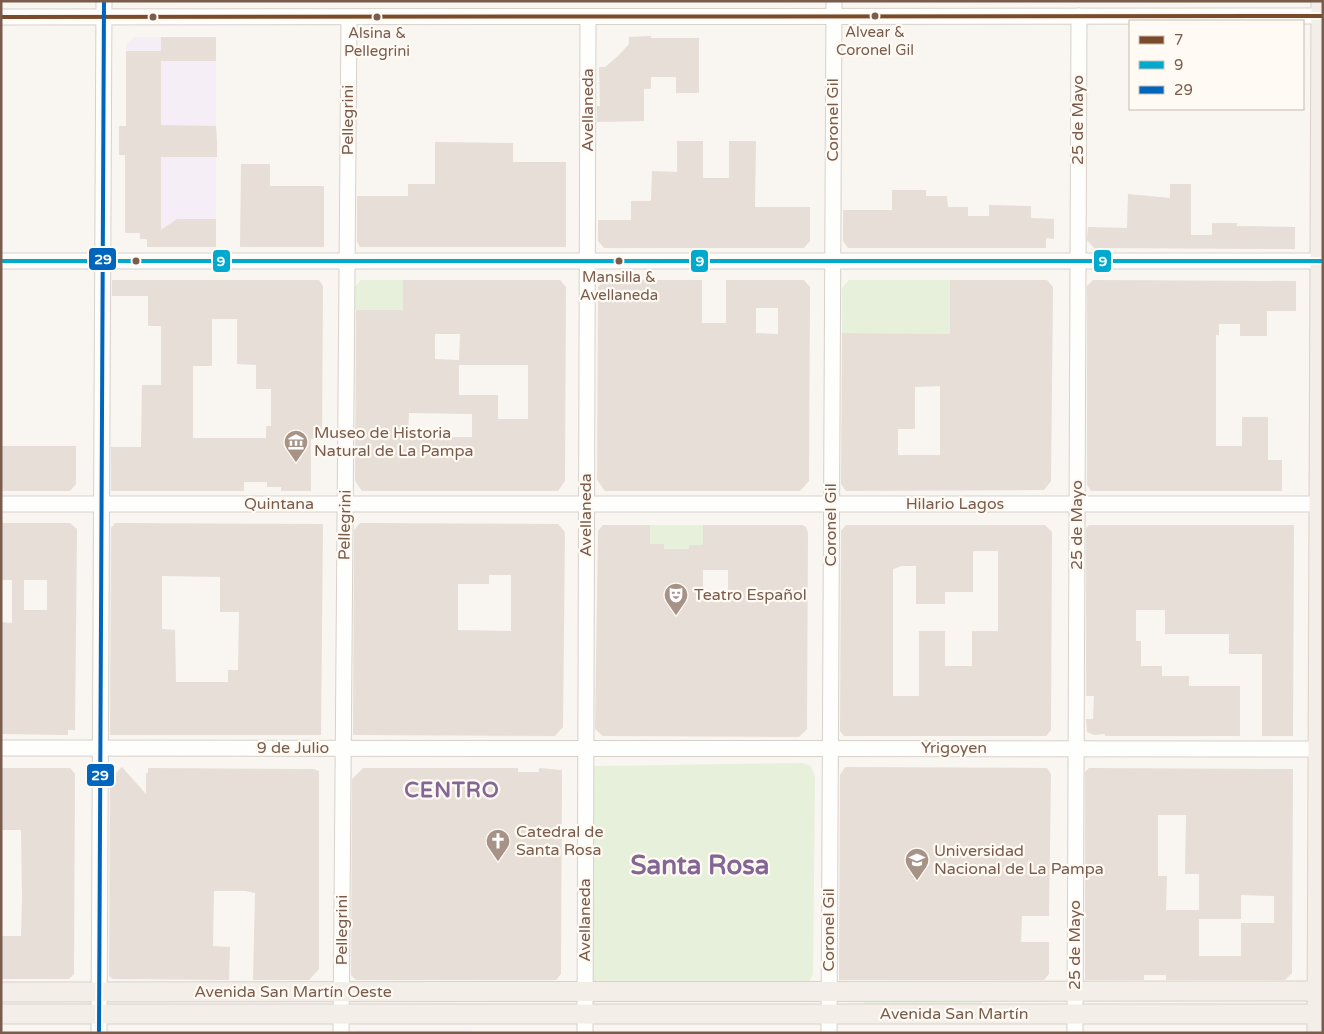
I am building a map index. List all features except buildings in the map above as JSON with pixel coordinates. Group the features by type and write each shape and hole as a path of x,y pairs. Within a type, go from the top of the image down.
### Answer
{"main road":[{"path":"1317,1033 1320,1014 1322,11"},
{"name":"Avenida San Martín","path":"585,992 1320,991"},
{"name":"Avenida San Martín Oeste","path":"1,992 585,992"},
{"path":"681,992 681,1014"},
{"path":"733,992 733,1014"},
{"name":"Avenida San Martín Oeste","path":"1,1014 99,1024 585,1023"},
{"name":"Avenida San Martín","path":"585,1023 681,1014 1320,1014"}],"street":[{"path":"1,17 104,9 349,16 588,16 834,9 1079,16 1322,11"},
{"path":"99,1024 104,9"},
{"name":"Coronel Gil","path":"828,1033 834,9"},
{"name":"Pellegrini","path":"341,1023 349,16"},
{"name":"Avellaneda","path":"585,1023 588,16"},
{"name":"25 de Mayo","path":"1075,1033 1079,16"},
{"path":"1,261 1321,261"},
{"name":"Quintana","path":"1,504 586,504"},
{"name":"Hilario Lagos","path":"586,504 1321,504"},
{"name":"9 de Julio","path":"1,748 586,748"},
{"name":"Yrigoyen","path":"586,748 1320,749"}],"shaded area":[{"path":"135,37 216,37 216,247 147,247 147,239 140,239 125,155 119,155 119,126 126,126 126,45"},
{"path":"358,1030 471,1030 471,1033 355,1033"}],"green space":[{"path":"849,1 1311,1 1311,3 849,2"},
{"path":"361,280 403,280 403,310 355,310 355,287"},
{"path":"849,280 950,280 950,354 933,334 842,333 842,288"},
{"path":"650,525 703,525 703,545 689,545 689,549 664,549 664,544 650,544"},
{"path":"802,763 811,766 815,777 813,974 809,983 594,983 591,980 591,768 594,766"},
{"path":"864,998 937,998 938,1002 982,1002 982,1007 864,1007"}],"transit line":[{"name":"29","path":"99,1033 104,1"},
{"name":"7","path":"1,17 1323,16"},
{"name":"9","path":"1,261 1323,261"}],"place":[{"name":"Alvear & Coronel Gil","path":"875,16"},
{"name":"Alsina & Pellegrini","path":"377,17"},
{"name":"Mansilla & Avellaneda","path":"619,261"},
{"name":"Museo de Historia Natural de La Pampa","path":"296,463"},
{"name":"Teatro Español","path":"676,616"},
{"name":"Catedral de Santa Rosa","path":"498,862"},
{"name":"Universidad Nacional de La Pampa","path":"917,881"}],"district":[{"name":"CENTRO","path":"452,790"},
{"name":"Santa Rosa","path":"700,865"}]}
